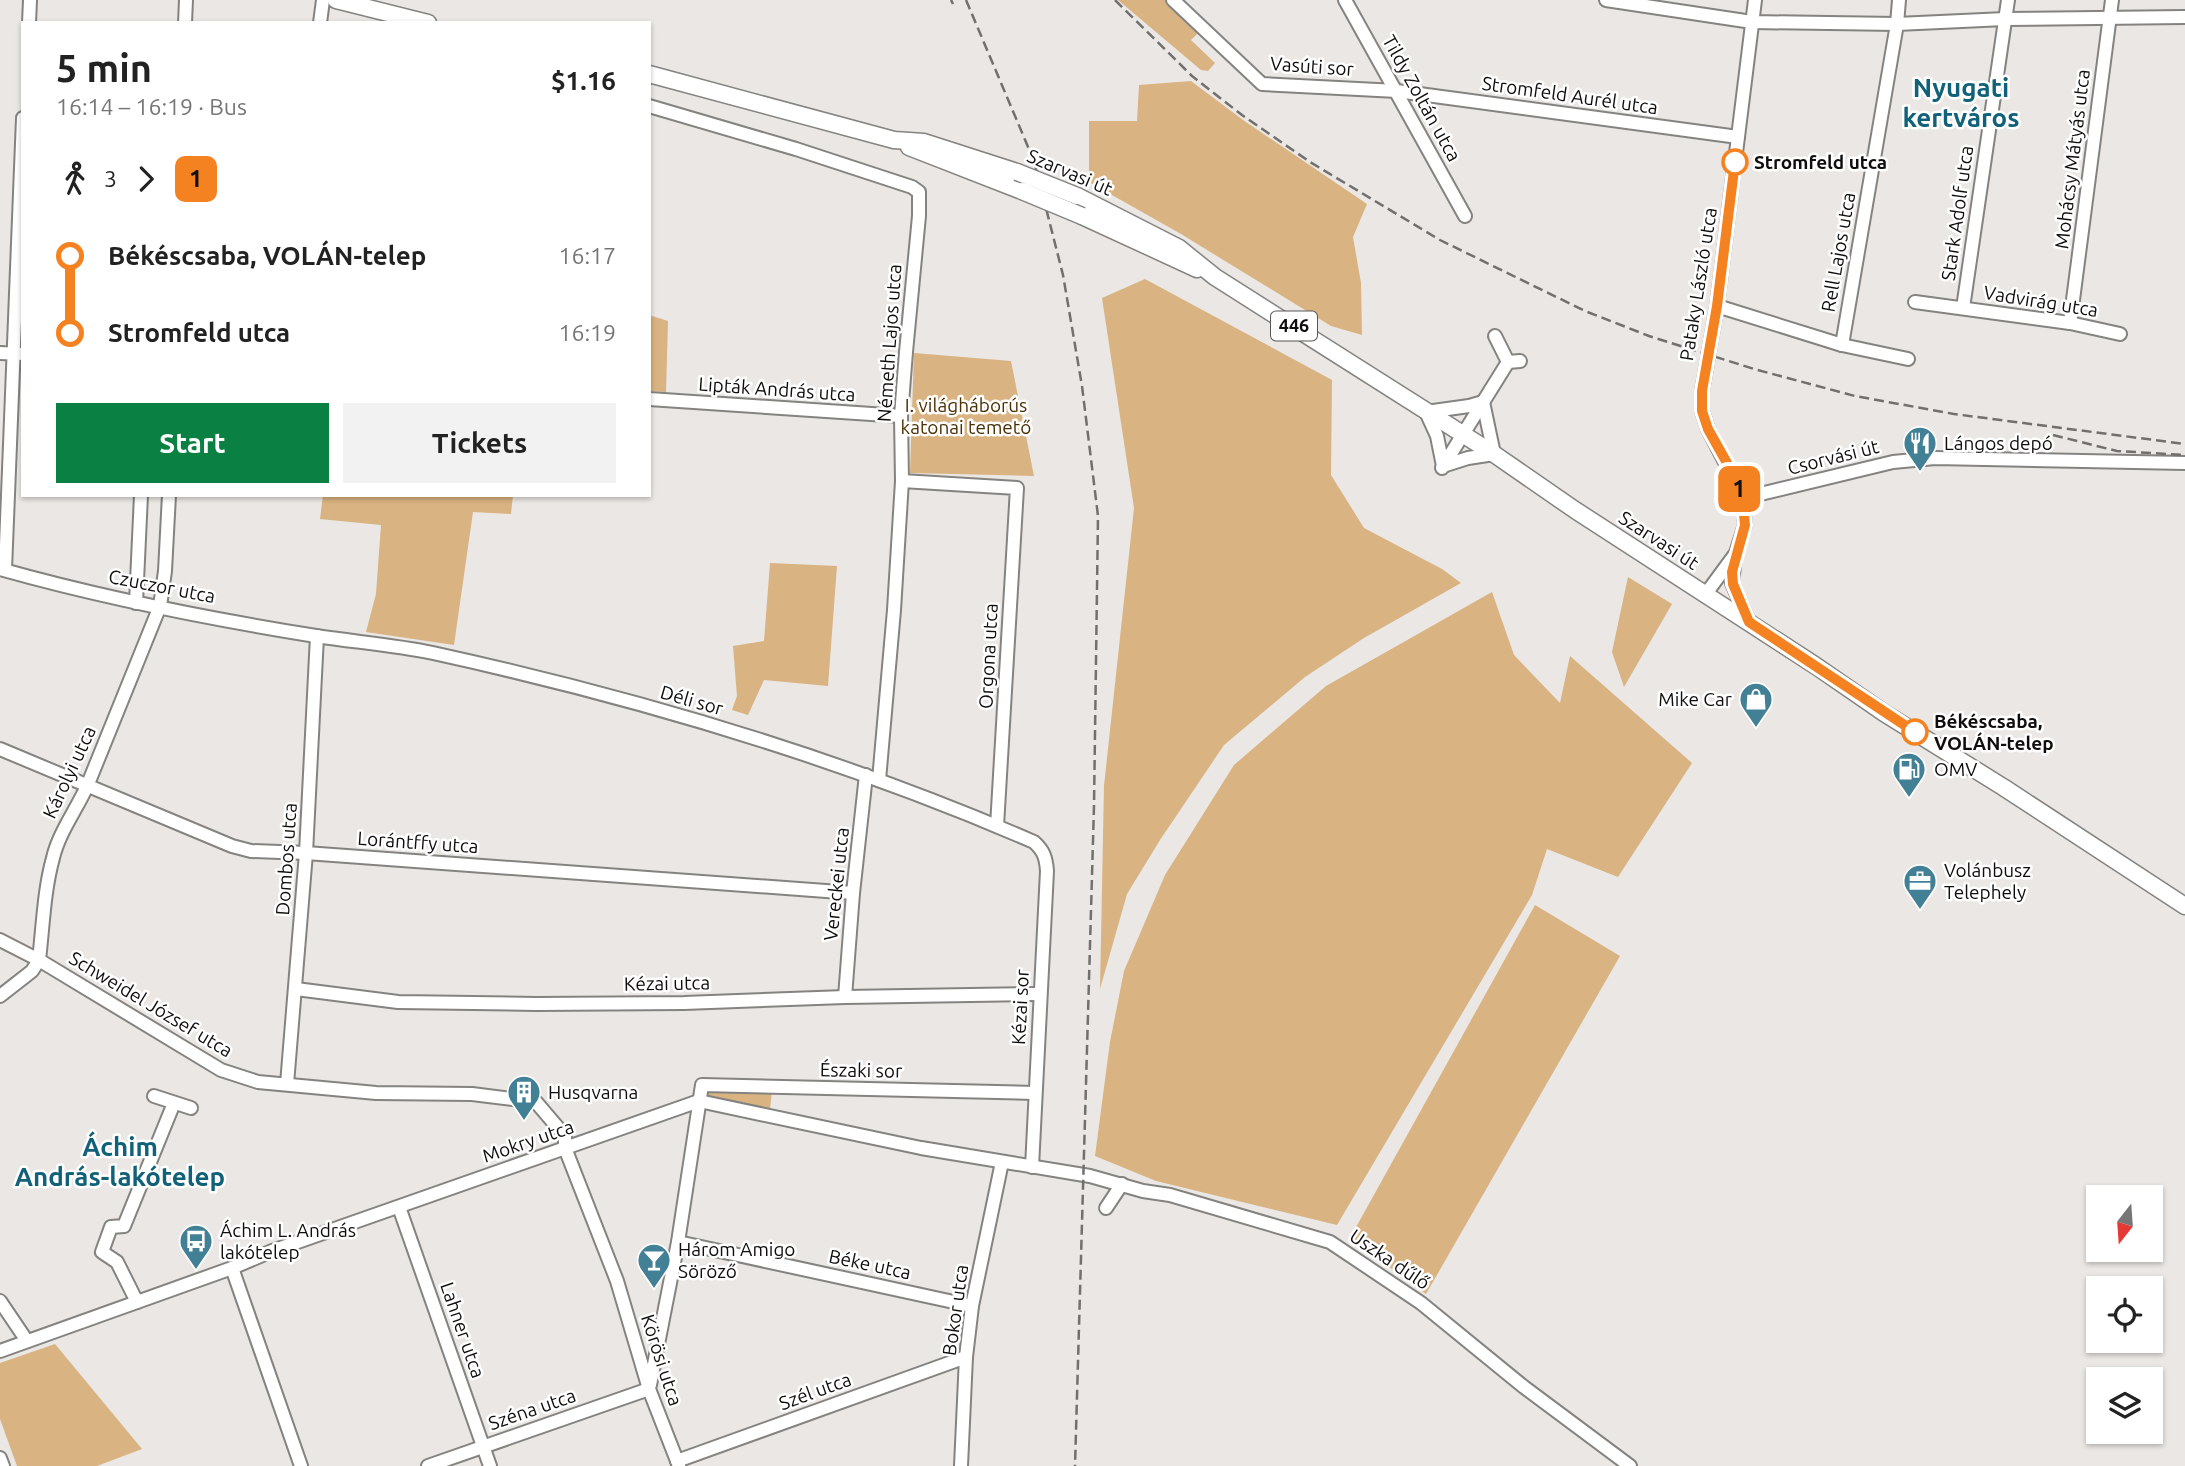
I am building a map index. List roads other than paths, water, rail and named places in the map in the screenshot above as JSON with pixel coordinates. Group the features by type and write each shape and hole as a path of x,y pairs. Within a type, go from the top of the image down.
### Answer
{"main road":[{"path":"336,0 420,21"},
{"name":"Szarvasi út","path":"651,75 894,140 1082,216 1215,277"},
{"name":"Szarvasi út","path":"894,140 924,142 1017,172 1077,196 1179,248 1215,277 1494,454 1574,510 1749,622 1884,713 2185,906"}],"street":[{"path":"29,21 30,0"},
{"path":"185,21 186,0"},
{"path":"320,21 323,0"},
{"name":"Vasúti sor","path":"1173,0 1262,84 1397,91"},
{"name":"Tildy Zoltán utca","path":"1345,0 1465,216"},
{"path":"1606,0 1752,22 1896,24 2005,19 2185,17"},
{"name":"Pataky László utca","path":"1705,595 1736,553 1745,525 1742,495 1708,429 1702,411 1702,391 1717,306 1755,0"},
{"name":"Rell Lajos utca","path":"1842,345 1899,0"},
{"name":"Stark Adolf utca","path":"1963,308 2008,0"},
{"name":"Mohácsy Mátyás utca","path":"2070,323 2112,0"},
{"name":"Stromfeld Aurél utca","path":"1397,91 1738,137"},
{"name":"Németh Lajos utca","path":"651,107 796,149 912,187 919,192 901,416 902,481 894,610 873,778"},
{"path":"2,569 18,354 21,212"},
{"name":"Vadvirág utca","path":"1915,302 2070,323 2120,334"},
{"path":"1717,306 1842,345 1908,359"},
{"path":"1441,469 1483,402 1514,362 1495,336"},
{"path":"0,353 18,354"},
{"name":"Lipták András utca","path":"651,399 901,416"},
{"path":"1441,469 1437,436 1426,412 1483,402"},
{"path":"1441,469 1468,458 1494,454 1483,402"},
{"name":"Csorvási út","path":"1742,495 1752,496 1893,462 1913,460 2185,463"},
{"name":"Orgona utca","path":"902,481 1017,488 997,826"},
{"path":"136,603 141,497"},
{"name":"Károlyi utca","path":"39,960 52,858 88,784 160,606 165,572 169,497"},
{"path":"1736,553 1732,583 1749,622"},
{"name":"Czuczor utca","path":"2,569 136,603 317,636"},
{"name":"Déli sor","path":"317,636 430,653 610,697 778,745 997,826 1034,842 1042,849"},
{"name":"Dombos utca","path":"287,1084 306,853 317,636"},
{"name":"Lorántffy utca","path":"0,749 251,852 306,853 853,893"},
{"name":"Vereckei utca","path":"845,997 853,893 873,778"},
{"name":"Kézai sor","path":"1032,1167 1047,871 1042,849"},
{"name":"Schweidel József utca","path":"0,940 39,960 221,1070 258,1082 287,1084"},
{"path":"0,996 32,971 39,960"},
{"name":"Kézai utca","path":"296,989 398,1002 536,1004 1039,994"},
{"path":"287,1084 376,1093 472,1094 536,1101 565,1136 565,1149"},
{"name":"Északi sor","path":"699,1101 702,1085 1035,1093"},
{"path":"154,1096 191,1108"},
{"path":"649,1389 678,1242 699,1101 921,1148 1032,1167"},
{"name":"Mokry utca","path":"0,1351 232,1268 272,1251 699,1101"},
{"path":"137,1302 117,1262 102,1252 111,1227 124,1226 174,1103"},
{"name":"Körösi utca","path":"565,1149 617,1281 649,1389 678,1464"},
{"name":"Bokor utca","path":"961,1466 966,1357 972,1306 1002,1162"},
{"name":"Uszka dűlő","path":"1032,1167 1084,1175 1170,1195 1330,1242 1421,1303 1524,1387 1630,1466"},
{"path":"1106,1208 1122,1184"},
{"name":"Lahner utca","path":"399,1207 490,1466"},
{"name":"Béke utca","path":"678,1242 972,1306"},
{"path":"232,1268 301,1466"},
{"path":"0,1301 27,1341"},
{"name":"Szél utca","path":"678,1464 966,1357"},
{"name":"Széna utca","path":"428,1466 649,1389"},
{"path":"0,1458 3,1466"}],"railway":[{"path":"951,0 953,4"},
{"path":"966,0 1034,161 1063,275 1082,386 1098,516 1094,806 1075,1466"},
{"path":"1115,0 1192,76 1310,162 1440,240 1585,311 1649,336 1754,369 1855,396 1954,414 2185,444"},
{"path":"2053,435 2117,451 2185,455"}],"place":[{"name":"Stromfeld utca","path":"1735,162"},
{"name":"Lángos depó","path":"1920,473"},
{"name":"Mike Car","path":"1756,729"},
{"name":"Békéscsaba, VOLÁN-telep","path":"1915,732"},
{"name":"OMV","path":"1909,799"},
{"name":"Volánbusz Telephely","path":"1920,911"},
{"name":"Husqvarna","path":"524,1122"},
{"name":"Áchim L. András lakótelep","path":"196,1271"},
{"name":"Három Amigo Söröző","path":"654,1290"}],"district":[{"name":"Nyugati kertváros","path":"1961,103"},
{"name":"Áchim András-lakótelep","path":"120,1162"}],"park label":[{"name":"I. világháborús katonai temető","path":"966,416"}]}
